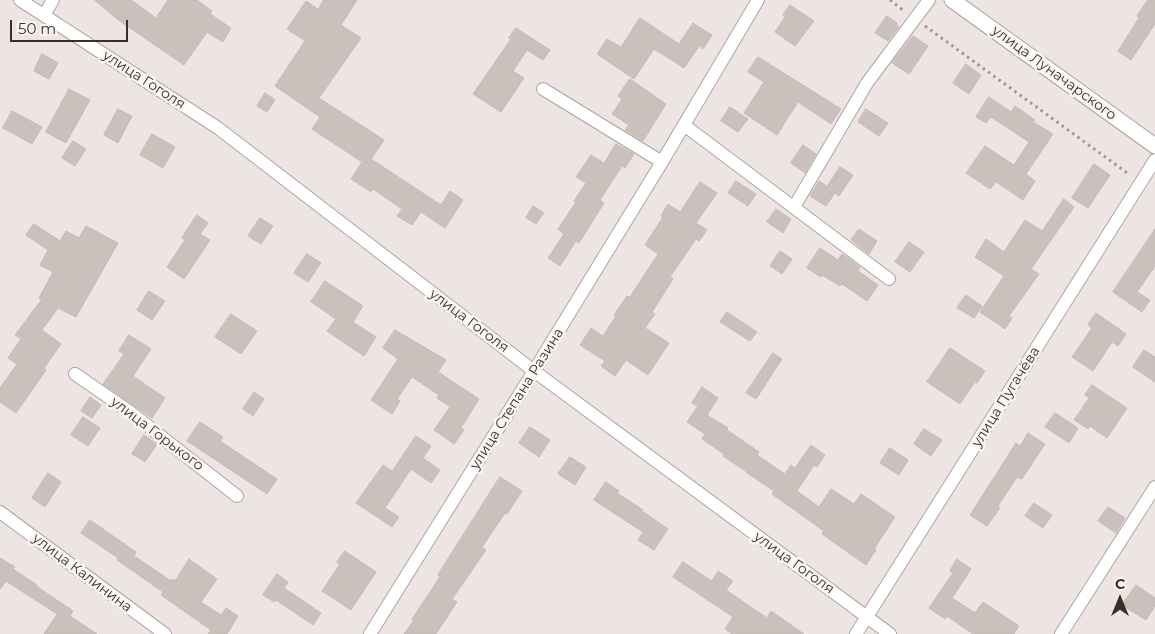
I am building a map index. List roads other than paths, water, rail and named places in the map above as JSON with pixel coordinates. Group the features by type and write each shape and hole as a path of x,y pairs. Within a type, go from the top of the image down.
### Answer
{"main road":[{"name":"улица Луначарского","path":"952,0 1155,146"}],"street":[{"name":"улица Гоголя","path":"20,0 218,128 534,371 890,634"},
{"path":"44,15 53,0"},
{"name":"улица Степана Разина","path":"370,634 662,162 758,0"},
{"path":"794,207 867,83 929,0"},
{"path":"543,89 662,162"},
{"path":"684,125 889,279"},
{"name":"улица Пугачёва","path":"856,634 1142,184 1155,160"},
{"name":"улица Горького","path":"75,374 130,412 237,496"},
{"path":"1061,634 1155,487"},
{"name":"улица Калинина","path":"0,512 165,634"}]}
